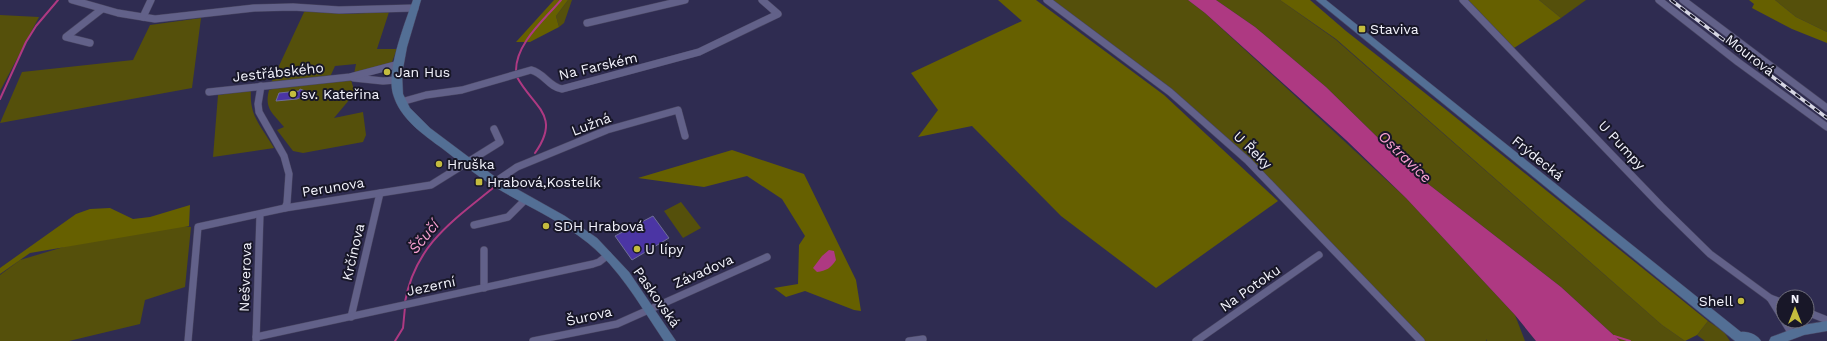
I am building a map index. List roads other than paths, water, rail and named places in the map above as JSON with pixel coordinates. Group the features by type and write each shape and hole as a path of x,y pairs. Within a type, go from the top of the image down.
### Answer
{"main road":[{"name":"Frýdecká","path":"1320,0 1738,339"},
{"name":"Paskovská","path":"416,4 396,80 397,90 401,102 416,121 467,162 495,182 576,229 608,255 670,341"},
{"path":"1775,341 1792,334 1827,326"},
{"path":"1738,339 1747,336 1755,341"}],"street":[{"path":"72,0 102,9 155,18 254,8 277,7 339,10 416,4"},
{"path":"143,17 151,0"},
{"path":"588,23 685,0"},
{"name":"Na Farském","path":"401,102 426,95 462,90 531,70 536,70 553,87 562,89 699,52 778,14 762,0"},
{"name":"U Řeky","path":"1047,0 1170,92 1248,161 1421,341"},
{"name":"U Pumpy","path":"1464,0 1688,233 1721,263 1770,298 1775,300"},
{"name":"Mourová","path":"1660,0 1738,62 1827,126"},
{"path":"1683,0 1827,108"},
{"path":"90,43 66,37 102,9"},
{"name":"Jestřábského","path":"209,92 350,77 399,64"},
{"name":"Jestřábského","path":"350,77 383,81 396,80"},
{"path":"261,86 258,104 259,112 284,156 289,174 287,203 285,208"},
{"name":"Lužná","path":"495,182 517,167 607,130 678,110 685,136"},
{"name":"Perunova","path":"188,341 198,226 285,208 432,185 500,142 494,129"},
{"name":"Krčínova","path":"351,317 380,194"},
{"path":"474,225 508,217 525,200"},
{"name":"Nešverova","path":"256,339 260,214"},
{"path":"484,250 484,288"},
{"name":"Jezerní","path":"256,339 594,264 608,255"},
{"name":"Na Potoku","path":"1196,341 1319,255"},
{"name":"Závadova","path":"649,310 767,257"},
{"name":"U Pumpy","path":"1770,298 1775,306"},
{"name":"Šurova","path":"533,341 618,324 649,310"},
{"path":"1815,315 1827,320"},
{"name":"U Pumpy","path":"1789,329 1792,334"},
{"path":"909,341 923,339"}],"waterway":[{"path":"0,99 26,42 36,26 58,0"},
{"name":"Ščučí","path":"516,72 517,62 525,42 561,0"},
{"name":"Ščučí","path":"517,77 537,104 545,120 546,129 543,140 535,153"},
{"name":"Ščučí","path":"405,302 410,282 417,265 426,250 449,224 493,188"},
{"name":"Ščučí","path":"395,341 403,328 405,307"},
{"path":"1614,336 1630,341"}],"railway":[{"path":"1671,0 1827,118"}],"place":[{"name":"Staviva","path":"1362,29"},
{"name":"Jan Hus","path":"387,72"},
{"name":"sv. Kateřina","path":"293,94"},
{"name":"Hruška","path":"439,164"},
{"name":"Hrabová,Kostelík","path":"479,182"},
{"name":"SDH Hrabová","path":"546,226"},
{"name":"U lípy","path":"637,249"},
{"name":"Shell","path":"1741,301"}],"water label":[{"name":"Ostravice","path":"1405,157"}]}
